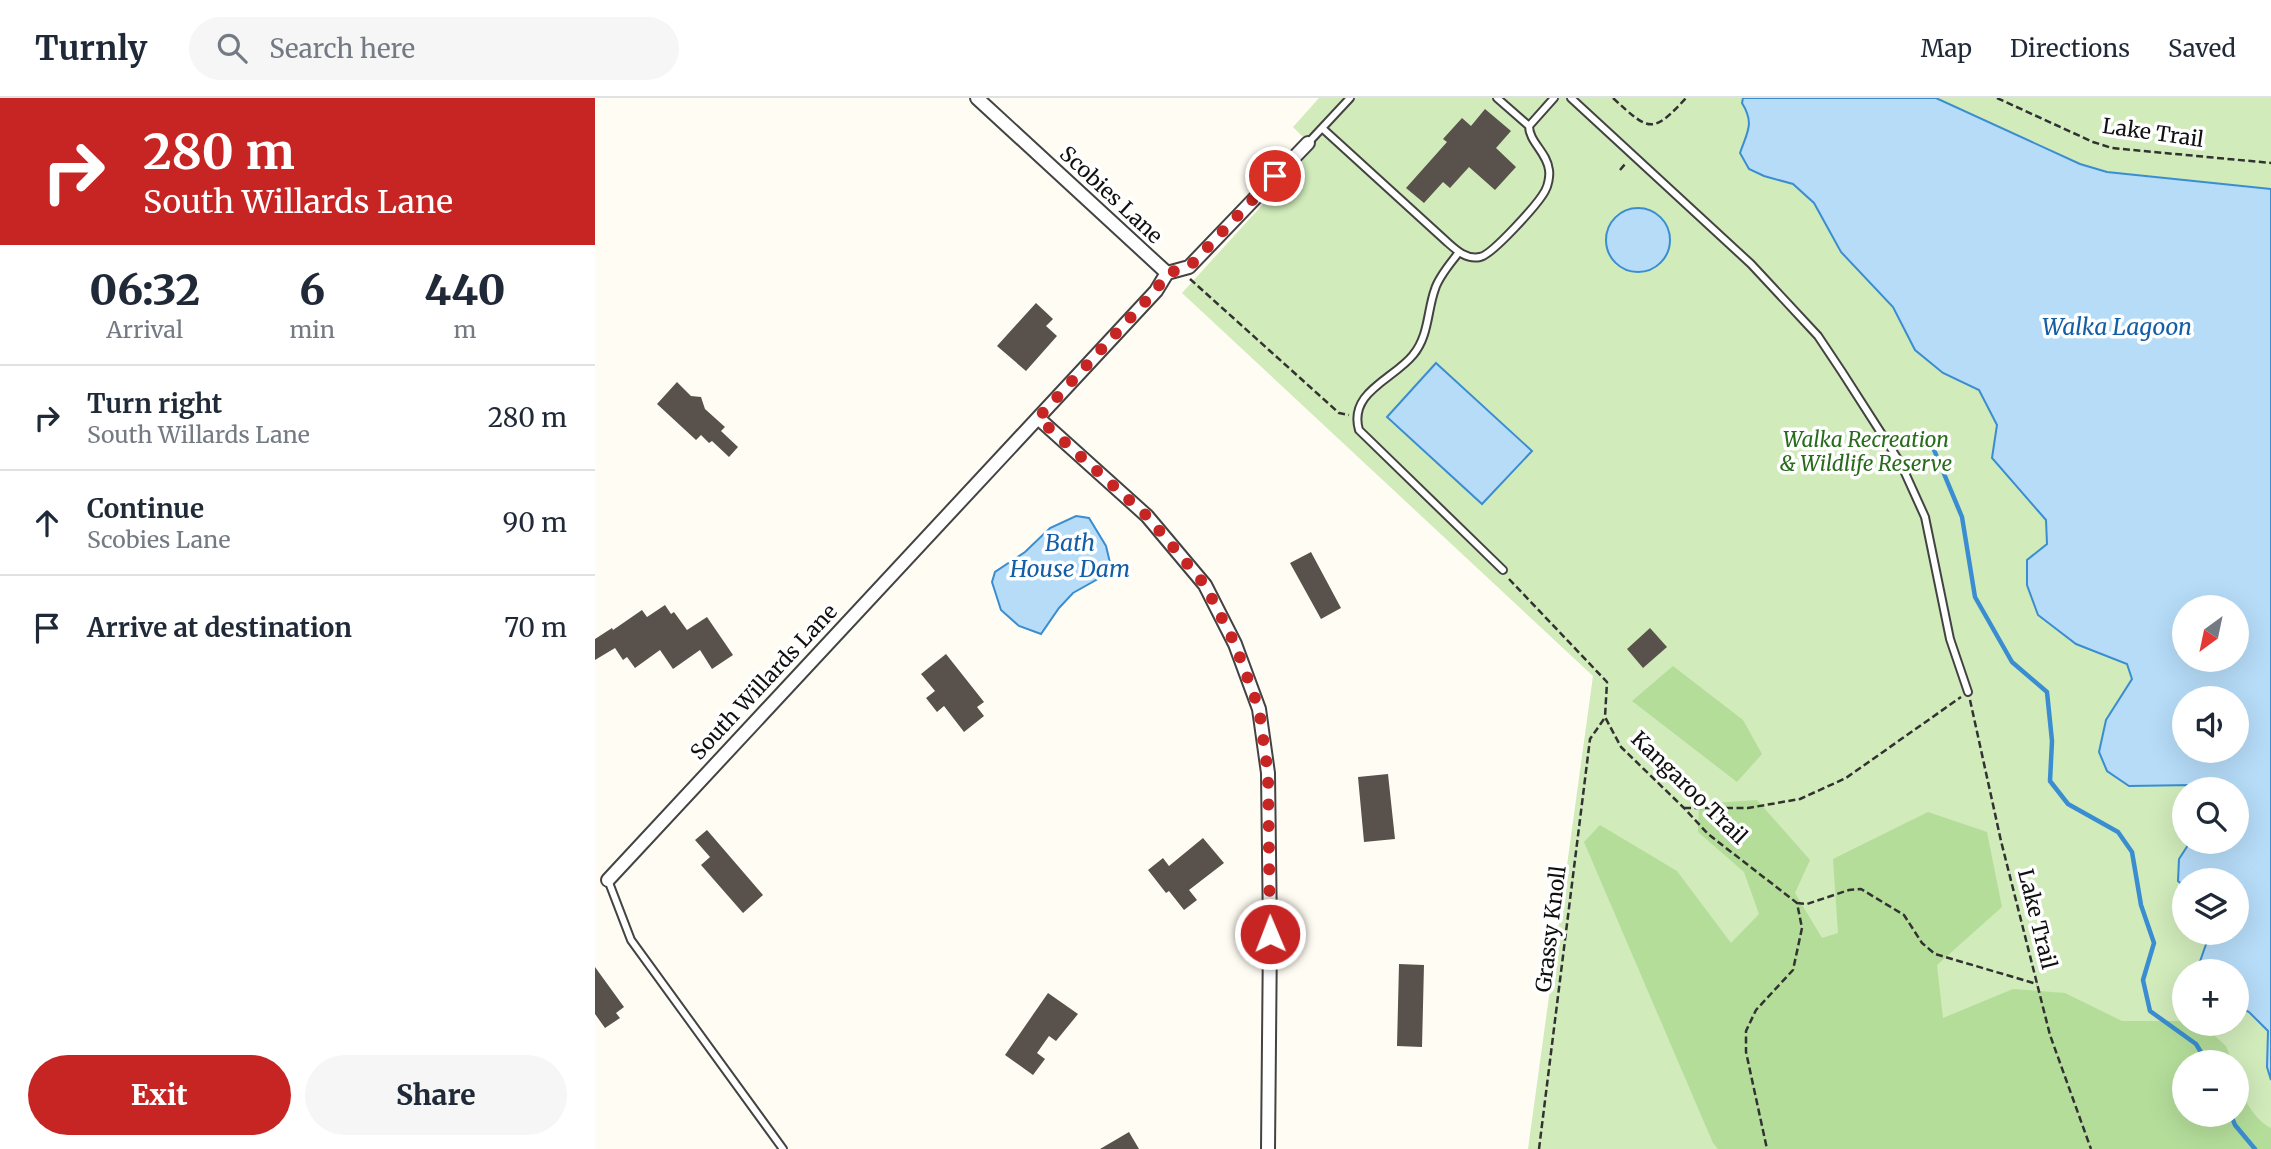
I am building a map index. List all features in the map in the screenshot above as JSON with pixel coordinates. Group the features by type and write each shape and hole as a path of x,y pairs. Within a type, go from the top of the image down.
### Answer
{"street":[{"name":"Scobies Lane","path":"977,98 1167,273 1189,267 1308,143"},
{"name":"South Willards Lane","path":"608,880 1156,290 1167,273"},
{"path":"1038,418 1147,516 1205,585 1235,644 1259,709 1268,774 1268,1149"}],"lane":[{"path":"1308,143 1350,98"},
{"path":"1497,98 1529,126"},
{"path":"1322,128 1459,252 1468,257 1480,257 1493,250 1546,189 1549,171 1544,153 1529,134 1529,126 1553,98"},
{"path":"1571,98 1751,264 1818,336 1901,464 1925,517 1950,639 1968,692"},
{"path":"1459,252 1436,286 1423,340 1412,357 1378,383 1361,404 1355,417 1359,430 1503,570"},
{"name":"South Willards Lane","path":"608,880 631,940 783,1149"}],"path":[{"path":"1613,98 1636,119 1649,125 1663,122 1686,98"},
{"name":"Lake Trail","path":"1997,98 2112,148 2271,163"},
{"path":"1620,170 1623,166"},
{"path":"1181,270 1339,413 1355,417"},
{"path":"1503,570 1607,682 1605,717"},
{"path":"1684,808 1748,808 1800,799 1846,778 1968,692"},
{"name":"Lake Trail","path":"1968,692 2001,841 2050,1035 2091,1149"},
{"name":"Kangaroo Trail","path":"1605,717 1621,747 1708,834 1797,903"},
{"name":"Grassy Knoll","path":"1539,1149 1590,739 1605,717"},
{"path":"1767,1149 1746,1052 1746,1031 1756,1010 1793,970 1802,928 1797,903 1807,904 1849,890 1861,890 1904,915 1922,943 1935,954 2037,984"}],"green space":[{"name":"Walka Recreation & Wildlife Reserve","path":"1319,98 2271,98 2271,1149 1528,1149 1593,676 1182,293 1314,148 1293,127"},
{"path":"1673,666 1743,720 1762,754 1737,782 1632,701"},
{"path":"1757,800 1810,860 1795,893 1822,938 1838,933 1833,859 1928,812 1987,832 2002,907 1937,965 1943,1018 2013,989 2065,993 2122,1021 2172,1021 2172,1036 2215,1036 2228,1050 2172,1050 2172,1127 2249,1127 2249,1106 2259,1119 2271,1128 2271,1149 1718,1149 1713,1143 1584,842 1600,825 1677,871 1731,943 1759,914 1744,872 1698,832 1699,804"}],"water":[{"name":"Walka Lagoon","path":"1743,98 1936,98 2080,164 2107,172 2271,189 2271,1080 2267,1067 2268,1031 2249,1012 2249,959 2201,959 2206,945 2249,945 2249,868 2179,868 2182,854 2249,854 2249,777 2172,777 2172,785 2129,786 2107,771 2099,752 2106,720 2132,679 2127,664 2076,644 2038,615 2027,585 2027,560 2047,544 2046,520 1992,458 1997,425 1979,390 1943,373 1915,350 1893,307 1841,252 1814,203 1793,184 1749,169 1740,153 1749,123 1742,103"},
{"path":"1632,208 1644,208 1661,217 1668,228 1668,252 1661,263 1644,272 1632,272 1620,267 1611,258 1606,246 1606,234 1611,222 1620,213"},
{"path":"1436,363 1532,451 1482,504 1387,417"},
{"name":"Bath House Dam","path":"1076,516 1089,518 1106,546 1112,571 1073,593 1041,634 1019,626 1001,610 992,582 995,572 1025,552 1050,528"}],"building":[{"path":"1485,109 1511,131 1496,148 1516,167 1495,190 1469,167 1450,188 1443,182 1424,203 1406,188 1447,142 1443,139 1462,118 1471,126"},
{"path":"1036,303 1053,319 1046,326 1057,336 1026,371 997,346"},
{"path":"677,382 691,396 701,397 705,409 725,427 721,431 738,447 729,457 701,435 696,440 657,404"},
{"path":"1311,552 1341,608 1321,619 1290,563"},
{"path":"665,605 671,614 674,612 687,630 707,617 733,655 712,669 700,650 673,669 660,650 635,668 627,657 623,660 615,648 595,660 595,639 642,610 647,617"},
{"path":"1650,628 1667,647 1643,668 1627,649"},
{"path":"946,654 984,702 977,707 984,716 964,732 944,706 937,712 926,698 935,691 921,674"},
{"path":"1388,774 1395,839 1364,842 1358,777"},
{"path":"707,830 763,895 743,913 701,865 710,857 695,840"},
{"path":"1203,838 1224,863 1189,890 1197,900 1184,910 1148,870 1163,858 1169,866"},
{"path":"1399,964 1424,965 1422,1047 1397,1046"},
{"path":"595,967 624,1007 616,1013 620,1018 605,1028 595,1014"},
{"path":"1048,993 1078,1014 1056,1041 1049,1036 1037,1053 1045,1059 1033,1075 1005,1055"},
{"path":"1129,1132 1139,1149 1100,1149"}],"waterway":[{"path":"1932,445 1962,517 1975,597 2012,662 2047,692 2052,741 2050,781 2068,804 2118,832 2132,852 2141,905 2154,943 2143,980 2150,1011 2196,1044 2200,1050"},
{"path":"2237,1127 2255,1149"}],"route":[{"path":"1270,934 1268,774 1259,709 1235,644 1205,585 1147,516 1038,418 1156,290 1167,273 1189,267 1275,176"}]}
